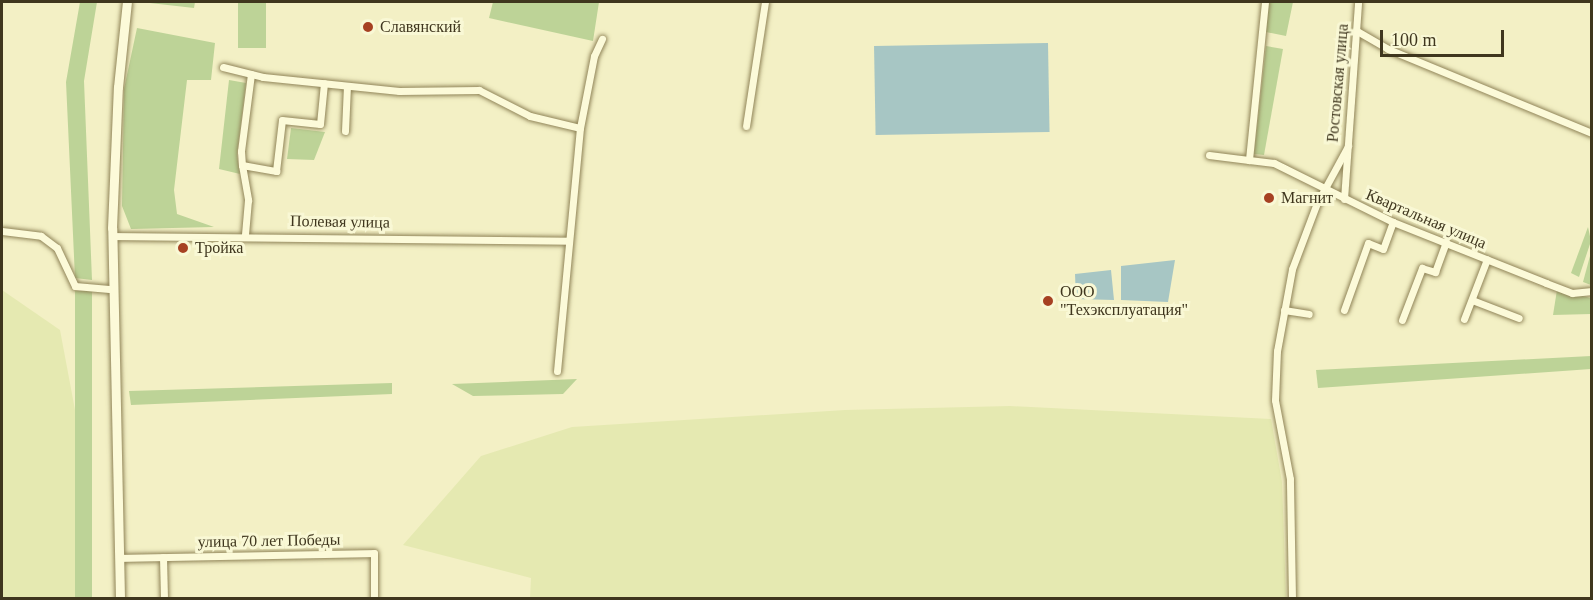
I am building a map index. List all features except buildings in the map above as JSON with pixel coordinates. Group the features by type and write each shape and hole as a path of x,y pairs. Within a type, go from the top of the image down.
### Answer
{"main road":[{"path":"120,598 112,361 112,236 118,87 127,2"}],"street":[{"path":"747,126 765,2"},
{"path":"1249,160 1265,2"},
{"name":"Ростовская улица","path":"1292,598 1290,479 1275,400 1284,310 1292,269 1325,188 1348,146 1358,2"},
{"path":"1357,32 1388,49 1592,133"},
{"path":"557,370 580,128 594,56 602,39"},
{"path":"224,67 251,74 399,91 448,87 479,90 530,116 580,128"},
{"path":"245,236 248,200 242,165 251,74"},
{"path":"242,165 276,171 282,120 320,124 324,83"},
{"path":"345,131 347,86"},
{"name":"Квартальная улица","path":"1348,146 1344,199 1393,222 1546,283 1572,292 1592,291"},
{"path":"1209,156 1274,163 1344,199"},
{"path":"1344,310 1368,243 1383,249 1393,222"},
{"path":"2,231 41,236 57,248 75,286 112,289"},
{"name":"Полевая улица","path":"112,236 568,241"},
{"path":"1402,320 1422,268 1435,272 1446,242"},
{"path":"1464,319 1487,259"},
{"path":"1472,300 1519,318"},
{"path":"1284,310 1309,314"},
{"name":"улица 70 лет Победы","path":"119,558 374,553 374,598"},
{"path":"163,557 164,598"}],"green space":[{"path":"80,2 97,2 84,81 92,280 75,278 66,82"},
{"path":"141,2 195,2 194,8"},
{"path":"238,2 266,2 266,48 238,48"},
{"path":"493,2 599,2 593,41 489,18"},
{"path":"1269,2 1293,2 1286,36 1266,32"},
{"path":"137,28 215,43 211,80 187,80 174,190 177,214 214,227 131,229 122,206 124,89"},
{"path":"1266,46 1283,49 1264,155 1254,154"},
{"path":"229,80 246,83 237,155 240,174 219,169"},
{"path":"291,128 325,132 314,160 287,159"},
{"path":"1588,227 1591,241 1579,277 1571,273"},
{"path":"1591,257 1591,285 1583,282"},
{"path":"2,290 60,330 75,410 78,598 2,598"},
{"path":"1557,290 1591,298 1591,314 1553,315"},
{"path":"75,291 92,291 92,598 75,598"},
{"path":"1591,356 1591,369 1318,388 1316,370"},
{"path":"577,379 563,394 473,396 452,384"},
{"path":"392,383 392,394 131,405 129,391"},
{"path":"1010,406 1271,419 1282,482 1286,598 530,598 531,578 403,545 481,456 572,427 845,410"}],"water":[{"path":"1048,43 1050,132 876,135 874,46"},
{"path":"1175,260 1168,302 1121,300 1121,266"},
{"path":"1111,270 1114,300 1076,299 1075,274"}],"place":[{"name":"Славянский","path":"368,27"},
{"name":"Магнит","path":"1269,198"},
{"name":"Тройка","path":"183,248"},
{"name":"ООО \"Техэксплуатация\"","path":"1048,301"}]}
